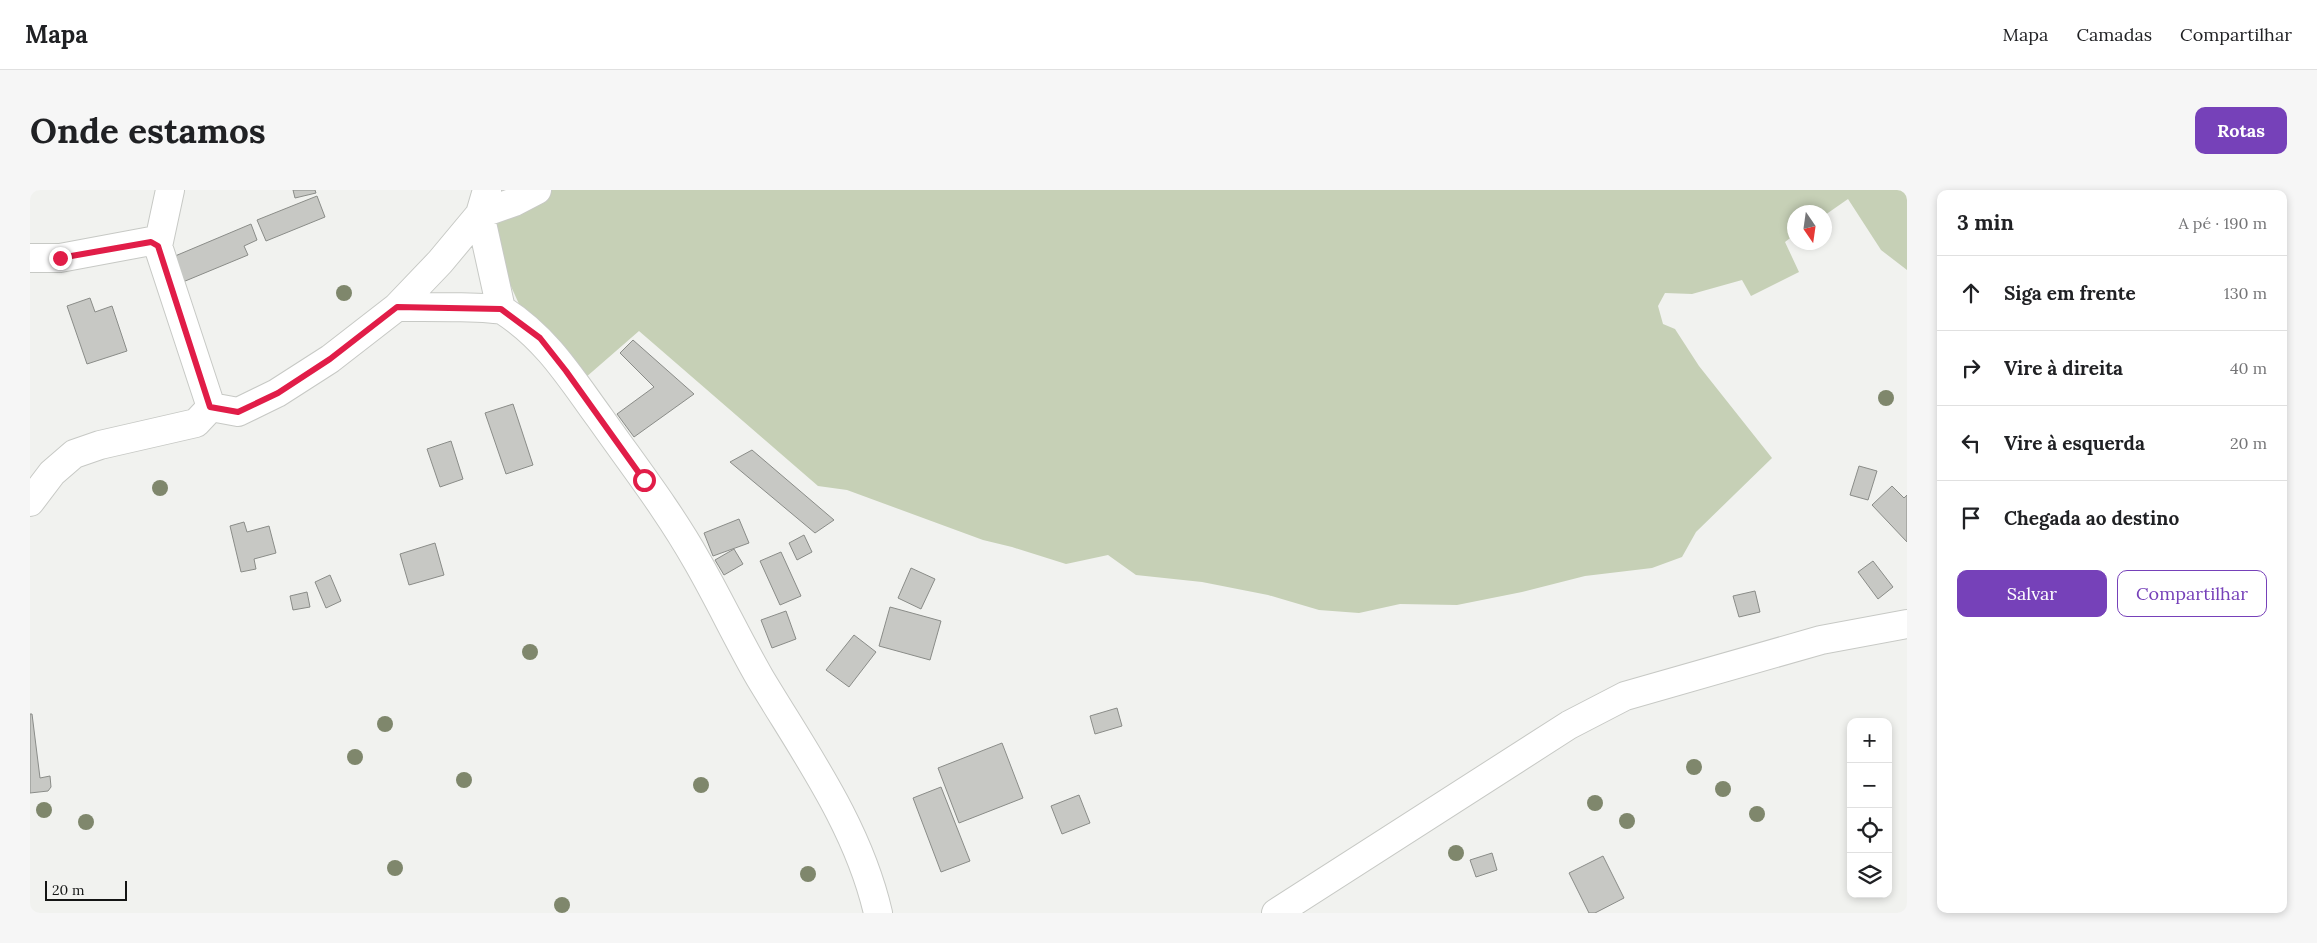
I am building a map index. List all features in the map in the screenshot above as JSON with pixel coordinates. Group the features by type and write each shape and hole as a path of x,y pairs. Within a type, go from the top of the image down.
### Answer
{"street":[{"path":"170,190 158,246 210,407"},
{"path":"483,202 514,202 537,190"},
{"path":"210,407 238,412 278,393 330,359 397,307 440,262 483,202"},
{"path":"483,202 501,309"},
{"path":"30,258 60,258 151,242 158,246"},
{"path":"397,307 501,309 540,338 662,504 697,560 760,676 845,822 872,885 878,913"},
{"path":"30,502 52,473 74,454 100,445 196,423 210,407"},
{"path":"1276,913 1569,725 1625,696 1821,640 1903,621"}],"green space":[{"path":"524,190 1907,190 1907,270 1881,250 1848,199 1832,210 1832,205 1787,205 1787,240 1785,242 1787,250 1789,250 1799,272 1751,296 1742,280 1692,294 1665,293 1658,306 1663,324 1675,329 1699,366 1772,458 1696,532 1682,557 1652,568 1585,576 1522,592 1457,605 1400,604 1359,613 1319,610 1268,595 1202,582 1136,575 1108,555 1066,564 983,540 847,490 818,486 639,331 585,378 524,315 490,240 495,208"}],"building":[{"path":"293,190 315,190 316,193 295,198"},
{"path":"317,196 325,217 266,241 257,220"},
{"path":"251,224 257,240 244,246 248,255 178,284 168,259"},
{"path":"90,298 95,312 112,306 127,351 87,364 67,306"},
{"path":"633,340 694,394 634,437 617,414 654,387 620,353"},
{"path":"513,404 533,465 506,474 485,413"},
{"path":"451,441 463,479 440,487 427,449"},
{"path":"752,450 834,520 815,533 730,462"},
{"path":"1859,466 1877,471 1868,500 1850,495"},
{"path":"1892,486 1904,498 1907,495 1907,542 1872,505"},
{"path":"739,519 749,543 713,556 704,533"},
{"path":"244,522 247,532 269,526 276,553 254,559 256,569 241,572 230,526"},
{"path":"804,535 812,552 797,560 789,543"},
{"path":"435,543 444,575 409,585 400,554"},
{"path":"734,549 743,564 724,575 715,560"},
{"path":"781,552 801,596 780,605 760,561"},
{"path":"1873,561 1893,587 1878,599 1858,572"},
{"path":"911,568 935,579 921,609 898,598"},
{"path":"330,575 341,601 326,608 315,582"},
{"path":"1755,591 1760,612 1739,617 1733,596"},
{"path":"307,592 310,607 293,610 290,596"},
{"path":"890,607 941,621 930,660 879,646"},
{"path":"786,611 796,639 772,648 761,620"},
{"path":"854,635 876,652 849,687 826,670"},
{"path":"1117,708 1122,726 1095,734 1090,716"},
{"path":"30,714 32,714 40,778 50,776 51,787 48,791 30,793"},
{"path":"1002,743 1023,798 959,823 938,768"},
{"path":"941,787 970,861 941,872 913,798"},
{"path":"1079,795 1090,823 1062,834 1051,806"},
{"path":"1492,853 1497,870 1476,877 1470,860"},
{"path":"1603,856 1624,898 1595,913 1589,913 1569,873"}],"route":[{"path":"60,258 151,242 158,246 210,407 238,412 278,393 330,359 397,307 501,309 540,338 644,480"}]}
